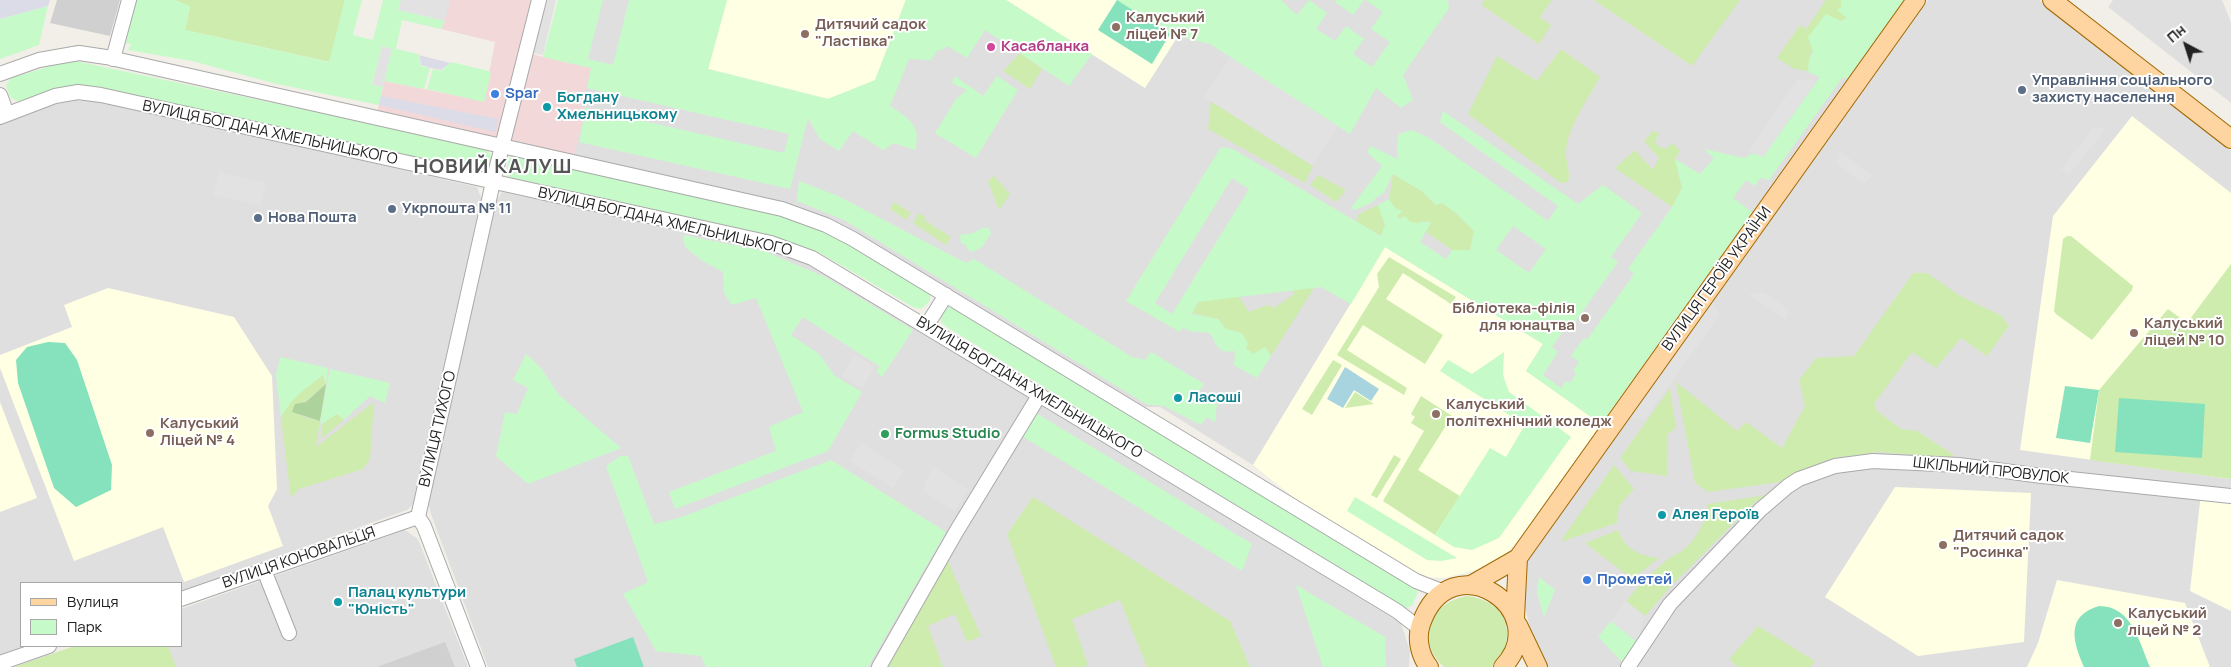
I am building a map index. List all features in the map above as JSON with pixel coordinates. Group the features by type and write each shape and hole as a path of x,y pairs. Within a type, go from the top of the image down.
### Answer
{"main road":[{"name":"ВУЛИЦЯ ГЕРОЇВ УКРАЇНИ","path":"1444,592 1455,587 1471,585 1518,558 1916,0"},
{"path":"2052,0 2231,139"},
{"path":"1502,667 1511,656 1516,642 1518,558"},
{"path":"1471,585 1489,590 1507,605 1538,667"},
{"path":"1424,662 1418,638 1419,628 1424,613 1444,592"}],"street":[{"path":"113,58 128,0"},
{"name":"ВУЛИЦЯ ТИХОГО","path":"418,517 493,182 504,145 539,0"},
{"path":"0,74 39,60 79,53 113,58 782,209 826,225 853,238 1416,581 1444,592"},
{"name":"ВУЛИЦЯ БОГДАНА ХМЕЛЬНИЦЬКОГО","path":"4,115 55,96 78,92 101,95 771,243 812,258 926,325 1396,611 1419,628"},
{"path":"0,95 4,115"},
{"path":"926,325 946,295"},
{"path":"879,667 956,532 1040,394"},
{"name":"ШКІЛЬНИЙ ПРОВУЛОК","path":"1628,667 1670,604 1760,510 1799,479 1835,466 1873,462 1959,465 2042,476 2231,496"},
{"path":"418,517 424,526 478,667"},
{"name":"ВУЛИЦЯ КОНОВАЛЬЦЯ","path":"182,599 418,517"},
{"path":"264,570 289,633"},
{"path":"0,663 46,647"}],"shaded area":[{"path":"0,0 50,0 48,6 0,19"},
{"path":"57,0 120,0 110,36 50,23"},
{"path":"401,0 450,0 445,21 398,10"},
{"path":"450,0 539,0 527,53 591,68 582,107 586,108 573,161 376,117 384,81 484,101 495,42 441,29"},
{"path":"542,0 556,0 543,55 529,52"},
{"path":"563,0 1904,0 1601,424 1526,371 1385,247 1253,465 1160,407 1145,407 843,225 795,205 574,156"},
{"name":"Дитячий садок \"Ластівка\"","path":"727,0 906,0 875,81 828,99 708,69"},
{"name":"Калуський ліцей № 7","path":"1006,0 1201,0 1145,88"},
{"path":"1928,0 2039,0 2231,151 2231,667 1549,667 1535,650 1522,594 1524,570 1530,556"},
{"path":"2113,0 2221,0 2231,23 2231,103 2108,7"},
{"path":"382,46 392,49 383,87 372,85"},
{"path":"419,55 450,63 441,70 431,68 421,65"},
{"path":"1230,57 1338,126 1313,166 1204,97"},
{"path":"1798,79 1816,81 1763,157 1748,151"},
{"path":"381,96 499,119 495,132 379,105"},
{"path":"76,100 105,102 477,187 481,198 413,504 407,510 182,591 182,582 20,582 20,647 24,647 0,656 0,122 41,107"},
{"name":"Калуський ліцей № 10","path":"2132,116 2231,193 2231,479 2020,450 2053,216"},
{"path":"2107,127 2069,175 2061,169 2092,129"},
{"path":"1839,151 1873,175 1864,184 1836,164"},
{"path":"219,172 266,183 261,206 213,195"},
{"path":"502,192 766,248 800,260 829,275 1401,623 1410,651 1409,667 488,667 431,514 428,501 497,200"},
{"name":"Калуський політехнічний коледж","path":"1385,247 1543,344 1526,371 1601,424 1516,543 1505,555 1479,569 1444,578 1424,577 1298,501 1253,465"},
{"name":"Калуський Ліцей № 4","path":"108,288 234,317 272,376 277,489 268,506 283,546 184,582 163,527 74,561 0,368 0,355 72,327 64,305"},
{"path":"1763,292 1789,310 1786,320 1748,294"},
{"path":"1713,300 1720,315 1645,419 1629,418"},
{"path":"854,354 875,367 862,388 842,376"},
{"path":"0,402 37,498 0,512"},
{"path":"861,443 904,471 893,488 850,461"},
{"path":"933,467 969,489 955,511 924,492 925,482"},
{"name":"Дитячий садок \"Росинка\"","path":"1895,487 2031,493 2024,642 1918,656 1825,597"},
{"path":"2201,493 2231,496 2231,611 2190,591"},
{"path":"405,530 418,539 468,667 14,667 72,647 182,647 182,609"},
{"name":"Калуський ліцей № 2","path":"2057,580 2185,603 2210,667 2027,667 2038,643"},
{"path":"1626,601 1645,616 1637,642 1611,621"},
{"path":"445,642 455,667 377,667"}],"green space":[{"path":"129,0 175,0 190,6 185,30 329,62 345,0 362,0 353,35 373,40 383,0 401,0 399,10 445,21 441,29 402,20 396,49 418,54 421,66 430,68 424,89 384,81 392,49 382,47 372,84 383,87 379,105 277,84 192,61 128,50 131,44 117,41"},
{"path":"175,0 345,0 330,62 185,30 190,7"},
{"path":"558,0 603,0 588,59 613,65 629,0 727,0 708,69 828,99 875,80 906,0 1006,0 1092,54 1069,86 985,30 967,58 947,46 942,50 938,50 931,60 909,59 890,106 908,119 915,129 917,141 915,150 894,143 883,150 853,131 839,151 820,139 808,118 790,189 579,142 586,108 784,153 789,134 587,88 591,68 543,57"},
{"path":"1116,0 1281,0 1297,15 1309,0 1327,13 1316,29 1335,41 1346,26 1364,39 1353,54 1372,67 1390,42 1371,29 1383,12 1366,0 1448,0 1449,8 1403,75 1413,100 1401,108 1376,88 1350,134 1210,44 1170,34"},
{"path":"1117,0 1170,34 1152,64 1098,30"},
{"path":"1336,0 1364,0 1353,15 1335,2"},
{"path":"1485,0 1552,0 1540,17 1551,25 1539,44 1481,5"},
{"path":"1594,0 1740,0 1692,66"},
{"path":"1826,0 1841,0 1841,7 1847,18 1841,21 1810,54 1808,71 1794,69 1777,58 1800,25 1806,29"},
{"path":"1841,0 1904,0 1848,78 1842,78 1769,180 1760,178 1755,186 1746,180 1733,198 1752,212 1601,424 1526,371 1543,344 1385,247 1351,304 1321,287 1198,302 1192,314 1218,319 1226,329 1242,333 1248,344 1246,348 1253,354 1265,347 1271,356 1257,378 1234,365 1235,351 1229,352 1219,348 1210,333 1189,331 1183,327 1180,332 1126,301 1221,147 1233,149 1381,236 1385,225 1378,205 1389,199 1396,209 1403,211 1397,216 1399,219 1405,216 1414,223 1431,222 1420,242 1446,259 1452,250 1470,250 1474,231 1456,213 1442,203 1436,205 1423,192 1393,174 1384,193 1371,203 1355,210 1351,208 1382,166 1367,152 1371,146 1397,159 1399,134 1412,130 1429,138 1548,221 1558,206 1440,122 1443,111 1578,204 1603,185 1642,213 1611,257 1618,262 1570,329 1566,326 1552,347 1558,352 1543,375 1561,388 1566,381 1570,383 1576,374 1573,371 1579,362 1571,356 1584,338 1587,340 1634,274 1628,269 1672,207 1682,188 1675,159 1700,174 1714,158 1704,149 1744,158 1753,153 1763,157 1820,77 1808,72 1809,60 1813,51 1808,37 1826,14 1841,21 1847,18 1837,10 1841,7","holes":["1232,178 1249,189 1172,314 1155,303","1513,226 1546,249 1529,273 1496,250"]},
{"path":"48,6 39,45 0,59 0,19"},
{"path":"1561,49 1600,77 1571,131 1566,151 1569,174 1568,182 1561,183 1468,114 1497,56 1537,81"},
{"path":"1020,53 1042,69 1030,89 1003,71"},
{"path":"71,60 485,148 492,157 489,166 480,172 79,86 23,102 13,99 10,95 6,85 11,78"},
{"path":"451,62 491,73 484,102 427,89 433,69 441,71"},
{"path":"955,76 983,96 997,76 1018,90 976,158 935,133 956,99 967,90 952,83"},
{"path":"1211,101 1313,166 1305,183 1208,129"},
{"path":"1653,131 1661,134 1658,135 1655,144 1665,149 1673,143 1680,151 1675,159 1682,188 1672,207 1615,168 1635,150 1653,170 1659,158 1644,141"},
{"path":"514,154 778,215 834,235 924,288 930,294 930,301 921,309 913,307 820,253 773,236 509,177 507,164"},
{"path":"1393,174 1423,192 1436,205 1442,203 1456,213 1474,231 1470,250 1452,250 1426,232 1431,223 1425,221 1416,224 1399,219 1396,209 1389,199"},
{"path":"1318,175 1346,190 1336,202 1310,185"},
{"path":"994,176 1010,194 999,210 988,181"},
{"path":"799,181 838,196 966,263 974,259 1132,357 1145,360 1151,352 1204,384 1198,393 1217,404 1215,422 1207,417 1201,425 1164,406 1146,404 844,220 797,201"},
{"path":"894,202 911,213 906,220 890,209"},
{"path":"1378,205 1385,225 1382,236 1356,221 1359,214"},
{"path":"919,213 926,217 924,220 951,237 946,245 913,223"},
{"path":"982,228 989,228 991,233 983,246 973,252 961,243 960,235 974,233"},
{"path":"683,235 764,251 827,278 913,330 882,377 877,372 879,366 803,317 791,335 819,354 835,376 862,392 828,451 675,509 669,492 776,451 769,427 803,412 756,298 732,305 724,293 723,272 701,260 685,247"},
{"path":"2071,236 2133,286 2132,290 2092,340 2054,311 2063,239"},
{"path":"1389,257 1456,297 1451,304 1403,273 1386,299 1443,335 1425,364 1363,325 1347,350 1407,388 1404,395 1337,355 1379,287 1377,274"},
{"path":"2231,264 2231,479 2090,460 2099,390 2168,309 2187,323"},
{"path":"1913,273 1927,273 1960,296 2002,316 2009,326 1987,356 1961,338 1936,368 1912,352 1874,404 1877,411 1901,429 1917,431 1954,455 1953,458 1878,452 1842,457 1817,465 1787,481 1708,492 1695,483 1676,382 1737,431 1746,422 1782,448 1805,406 1799,380 1816,358 1854,356"},
{"path":"1305,281 1314,288 1271,356 1265,347 1253,354 1246,348 1242,333 1226,329 1218,319 1192,313 1199,302 1233,288 1249,312 1267,305 1274,308 1293,295 1294,288"},
{"path":"953,307 1412,586 1418,592 1412,606 1401,607 947,327 941,322 941,314 945,308"},
{"path":"48,342 65,343 77,360 112,465 111,490 76,507 54,488 18,383 16,360 27,347"},
{"path":"1504,352 1503,375 1509,392 1571,437 1499,538 1472,550 1454,547 1435,535 1490,448 1506,457 1525,425 1440,371 1448,360 1472,374"},
{"path":"526,354 541,368 559,395 621,448 528,484 496,456 505,412 517,414 528,388 513,380"},
{"path":"280,357 328,368 326,384 323,375 294,399 281,418 276,375"},
{"path":"1333,360 1342,365 1312,415 1302,409"},
{"path":"330,369 390,383 385,403 370,396 344,420 337,414 322,424 320,421"},
{"path":"323,375 326,384 305,402 295,404 301,416 320,421 316,447 374,402 370,459 363,469 299,489 291,498 281,418 289,403 302,390"},
{"path":"326,384 320,421 292,412 295,404 306,402"},
{"path":"2065,386 2099,390 2090,443 2056,438"},
{"path":"1670,388 1676,428 1668,434 1667,476 1631,471 1620,458"},
{"path":"1355,392 1374,404 1345,408"},
{"path":"1421,396 1452,416 1418,470 1460,496 1435,535 1383,501 1424,431 1411,423 1415,417 1411,414"},
{"path":"2119,398 2205,404 2202,458 2115,452"},
{"path":"1031,410 1252,544 1242,571 1017,433"},
{"path":"337,414 344,420 322,438 322,424"},
{"path":"1394,455 1401,459 1377,498 1371,495"},
{"path":"620,456 628,456 654,524 679,518 831,460 946,532 868,667 706,667 701,656 656,651 623,594 648,582 606,466"},
{"path":"1614,465 1634,489 1619,506 1617,523 1560,542"},
{"path":"1766,495 1754,503 1671,586 1645,616 1626,601 1657,568 1692,542 1705,517 1708,504"},
{"path":"1033,497 1230,621 1250,667 1147,667 1120,600 1072,619 1088,665 1083,667 1056,667 1007,534"},
{"path":"1355,497 1457,558 1441,561 1427,560 1347,511"},
{"path":"1618,530 1629,547 1639,553 1659,558 1632,579 1585,543"},
{"path":"948,561 981,636 967,642 955,614 928,626 943,667 887,667"},
{"path":"1539,577 1555,590 1544,617 1537,593"},
{"path":"1296,585 1385,637 1386,667 1323,667"},
{"path":"1467,596 1481,599 1492,605 1505,622 1506,644 1501,656 1492,667 1444,667 1435,656 1430,645 1430,624 1435,614 1443,606"},
{"path":"2099,606 2119,612 2127,619 2138,637 2150,667 2084,667 2075,639 2076,623 2088,610"},
{"path":"1611,621 1637,642 1623,663 1598,637"},
{"path":"1758,626 1815,661 1811,667 1738,667 1729,659"},
{"path":"633,637 644,667 577,667 574,659"},
{"path":"72,647 168,647 176,667 14,667"}],"water":[{"path":"1345,367 1379,389 1371,401 1354,390 1343,408 1327,399"}],"place":[{"name":"Калуський ліцей № 7","path":"1116,27"},
{"name":"Дитячий садок \"Ластівка\"","path":"805,34"},
{"name":"Касабланка","path":"991,47"},
{"name":"Управління соціального захисту населення","path":"2022,90"},
{"name":"Spar","path":"495,94"},
{"name":"Богдану Хмельницькому","path":"547,107"},
{"name":"Укрпошта № 11","path":"392,209"},
{"name":"Нова Пошта","path":"258,218"},
{"name":"Бібліотека-філія для юнацтва","path":"1585,318"},
{"name":"Калуський ліцей № 10","path":"2134,333"},
{"name":"Ласоші","path":"1178,398"},
{"name":"Калуський політехнічний коледж","path":"1436,414"},
{"name":"Калуський Ліцей № 4","path":"150,433"},
{"name":"Formus Studio","path":"885,434"},
{"name":"Алея Героїв","path":"1662,515"},
{"name":"Дитячий садок \"Росинка\"","path":"1943,545"},
{"name":"Прометей","path":"1587,580"},
{"name":"Палац культури \"Юність\"","path":"338,602"},
{"name":"Калуський ліцей № 2","path":"2118,623"}],"district":[{"name":"НОВИЙ КАЛУШ","path":"493,167"}]}
